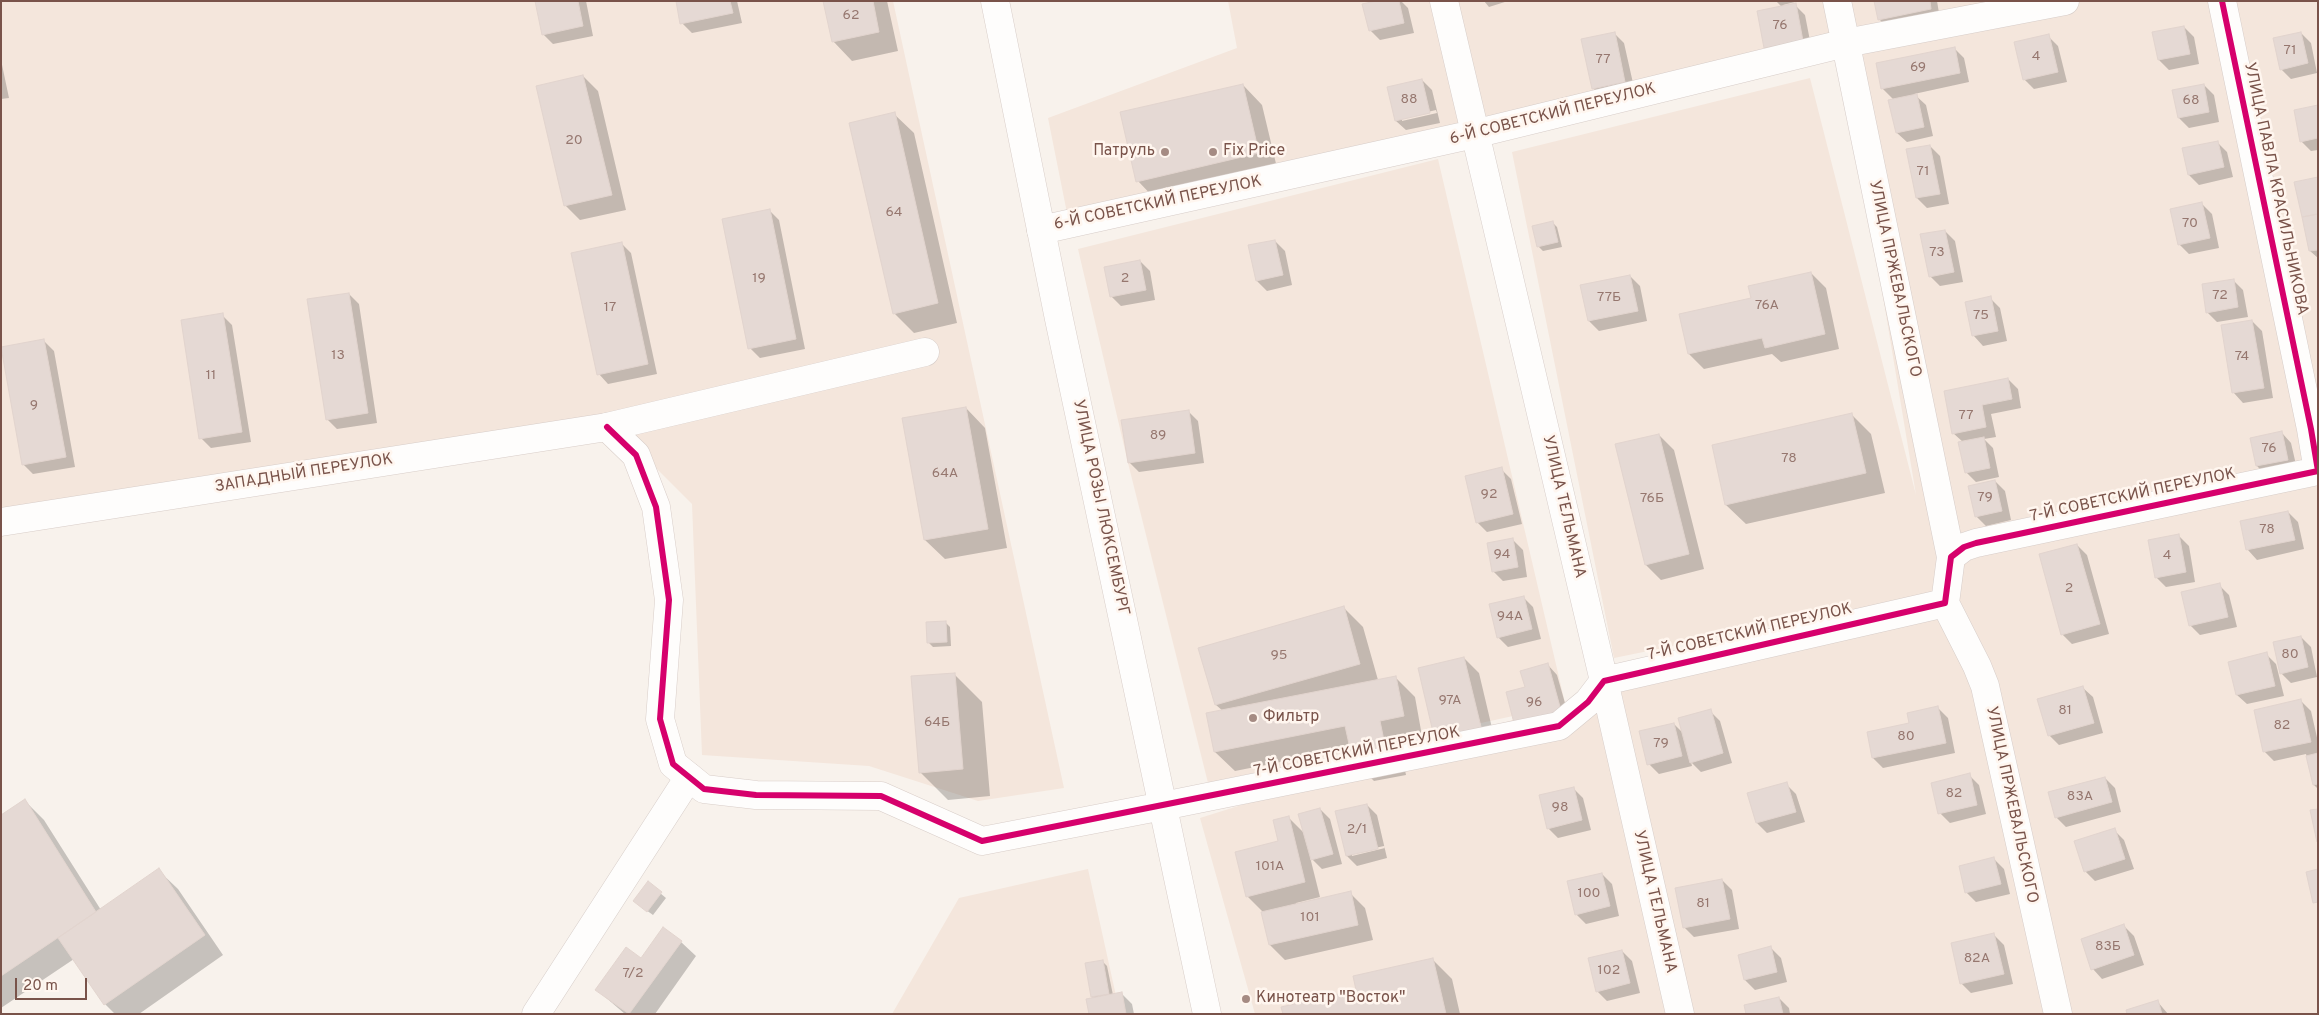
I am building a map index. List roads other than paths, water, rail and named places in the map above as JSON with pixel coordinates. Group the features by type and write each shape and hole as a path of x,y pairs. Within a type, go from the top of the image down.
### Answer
{"street":[{"name":"УЛИЦА РОЗЫ ЛЮКСЕМБУРГ","path":"995,1 1041,230 1207,1014"},
{"name":"УЛИЦА ТЕЛЬМАНА","path":"1444,1 1604,680 1680,1014"},
{"name":"УЛИЦА ПРЖЕВАЛЬСКОГО","path":"1837,1 1951,557"},
{"name":"6-Й СОВЕТСКИЙ ПЕРЕУЛОК","path":"1041,230 1474,134 1846,43 2065,1"},
{"name":"УЛИЦА ПАВЛА КРАСИЛЬНИКОВА","path":"2222,1 2311,429 2318,471"},
{"name":"ЗАПАДНЫЙ ПЕРЕУЛОК","path":"1,522 607,427 925,352"},
{"name":"7-Й СОВЕТСКИЙ ПЕРЕУЛОК","path":"607,427 636,455 656,507 669,600 660,719 673,764 704,789 756,795 881,796 982,841 1559,726 1588,702 1604,680 1944,603"},
{"name":"7-Й СОВЕТСКИЙ ПЕРЕУЛОК","path":"1951,557 1964,547 1976,543 2318,471"},
{"path":"1944,603 1951,557"},
{"name":"УЛИЦА ПРЖЕВАЛЬСКОГО","path":"1944,603 1977,666 1985,686 2058,1014"},
{"path":"536,1014 689,777"}],"place":[{"name":"Патруль","path":"1165,152"},
{"name":"Fix Price","path":"1213,152"},
{"name":"Фильтр","path":"1253,718"},
{"name":"Кинотеатр \"Восток\"","path":"1246,999"}]}
